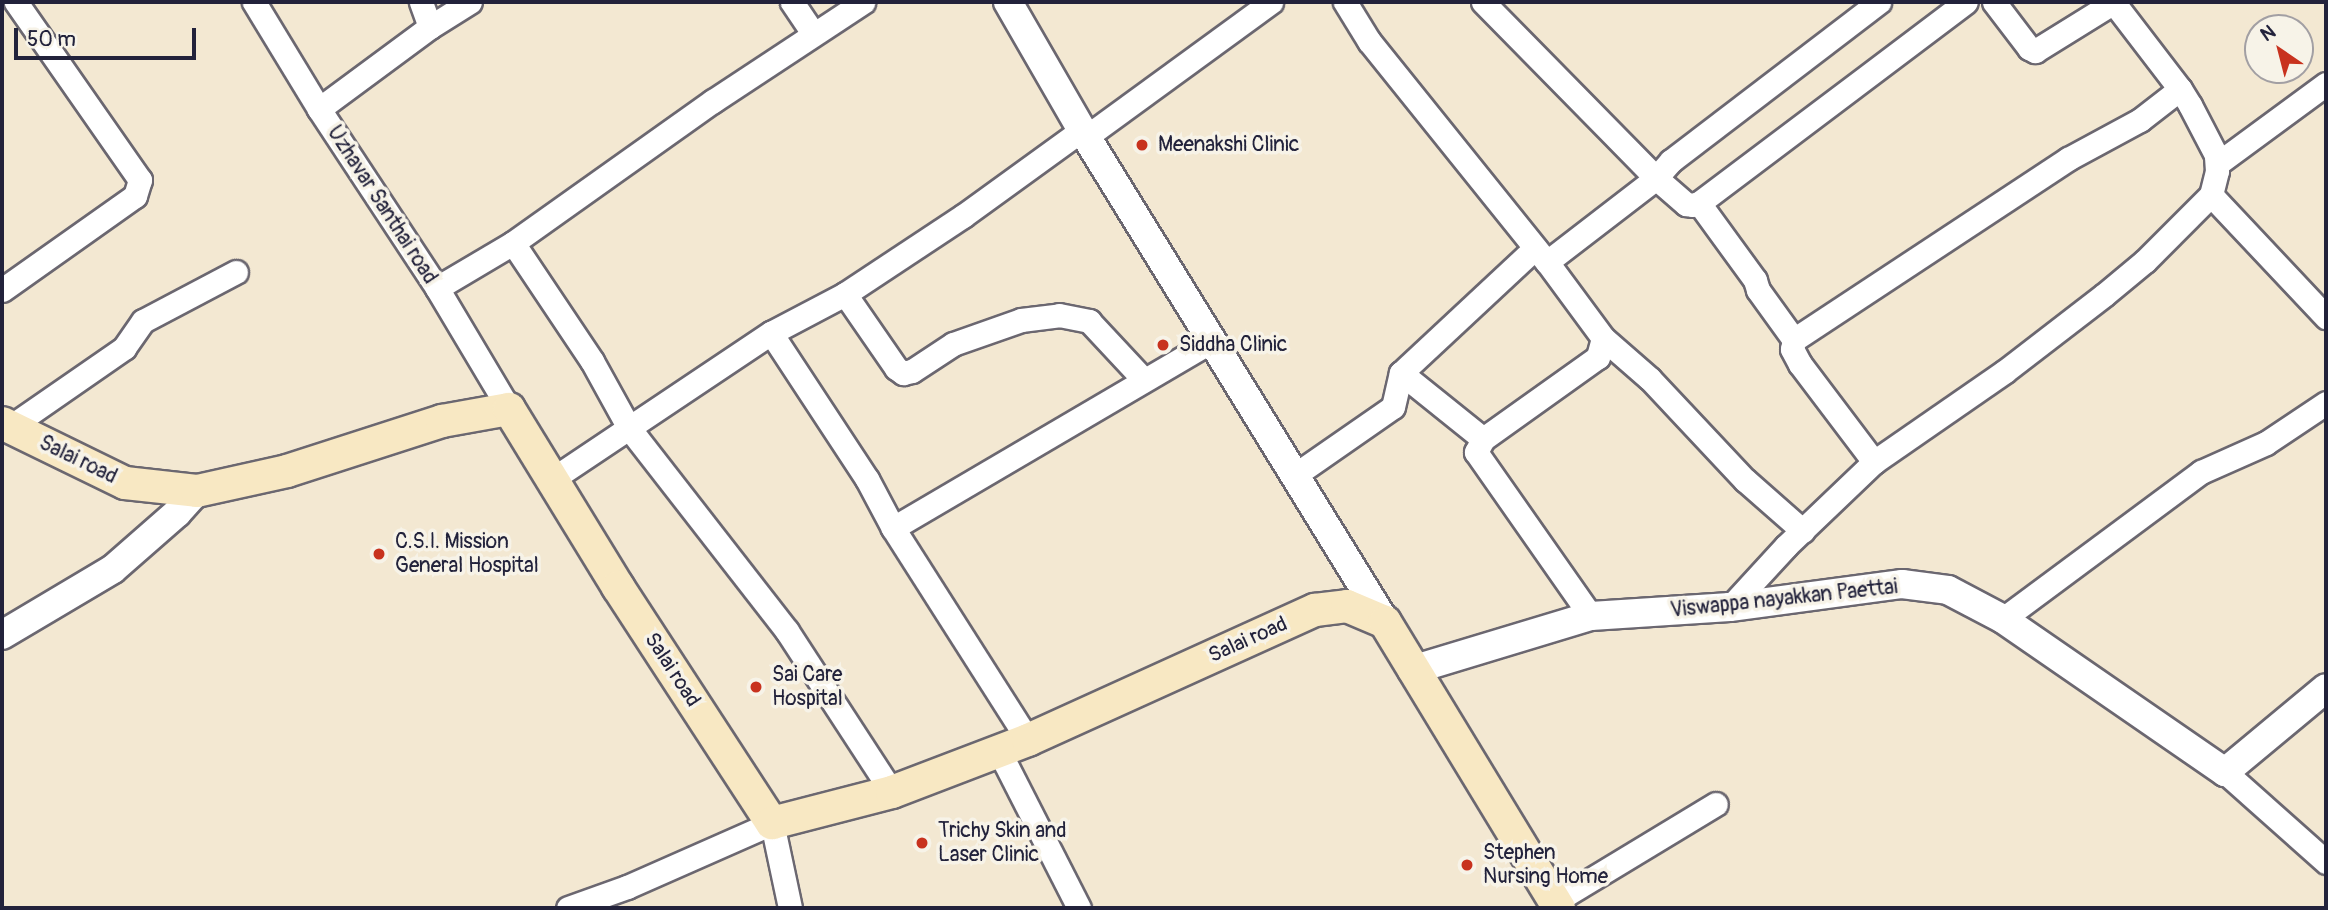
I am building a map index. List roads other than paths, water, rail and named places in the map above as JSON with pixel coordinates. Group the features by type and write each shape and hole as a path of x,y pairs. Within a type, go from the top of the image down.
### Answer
{"main road":[{"name":"Salai road","path":"6,425 125,483 197,491 287,471 442,421 509,408 551,480 772,822 892,792 1028,740 1315,610 1347,606 1385,622"},
{"path":"1385,622 1556,905"}],"street":[{"name":"Uzhavar Santhai road","path":"254,2 319,109 437,288 509,408"},
{"path":"421,2 430,27"},
{"path":"319,109 430,27 470,2"},
{"path":"792,2 813,33"},
{"path":"437,288 513,243 813,33 863,2"},
{"path":"1008,2 1084,134 1385,622"},
{"path":"551,480 771,333 845,294 963,216 1271,2"},
{"path":"1483,2 1656,178 1686,204 1699,204 1966,2"},
{"path":"1295,475 1393,407 1402,373 1541,255 1656,178 1671,161 1879,2"},
{"path":"1730,607 1874,462 2004,372 2104,295 2145,261 2211,195 2217,164 2216,155 2180,89 2114,2 2035,51 2029,48 1994,2"},
{"path":"1354,5 1369,41 1541,255 1603,338 1650,379 1745,480 1803,531"},
{"path":"2,290 135,196 140,180 12,12"},
{"path":"2217,164 2326,84"},
{"path":"1874,462 1800,363 1792,349 1794,340 2068,159 2140,120 2180,89"},
{"path":"2211,195 2326,317"},
{"path":"1699,204 1794,340"},
{"path":"513,243 592,361 629,428 787,631 892,792"},
{"path":"6,425 124,348 143,321 236,272"},
{"path":"845,294 896,368 903,373 912,371 953,344 1021,320 1059,315 1089,321 1143,379"},
{"path":"771,333 867,479 893,528 1028,740"},
{"path":"1591,616 1478,457 1477,447 1483,439 1590,364 1602,351 1603,338"},
{"path":"893,528 1110,402 1143,379 1212,341"},
{"path":"1402,373 1483,439"},
{"path":"2003,620 2201,472 2266,443 2326,404"},
{"path":"2,635 113,569 177,513 197,491"},
{"name":"Viswappa nayakkan Paettai","path":"1412,670 1591,616 1730,607 1902,584 1948,590 2003,620 2225,772 2326,862"},
{"path":"2225,772 2326,688"},
{"path":"999,751 1079,908"},
{"path":"1556,905 1716,804"},
{"path":"568,908 627,887 772,822 790,908"}],"place":[{"name":"Meenakshi Clinic","path":"1142,145"},
{"name":"Siddha Clinic","path":"1163,345"},
{"name":"C.S.I. Mission General Hospital","path":"379,554"},
{"name":"Sai Care Hospital","path":"756,687"},
{"name":"Trichy Skin and Laser Clinic","path":"922,843"},
{"name":"Stephen Nursing Home","path":"1467,865"}]}
